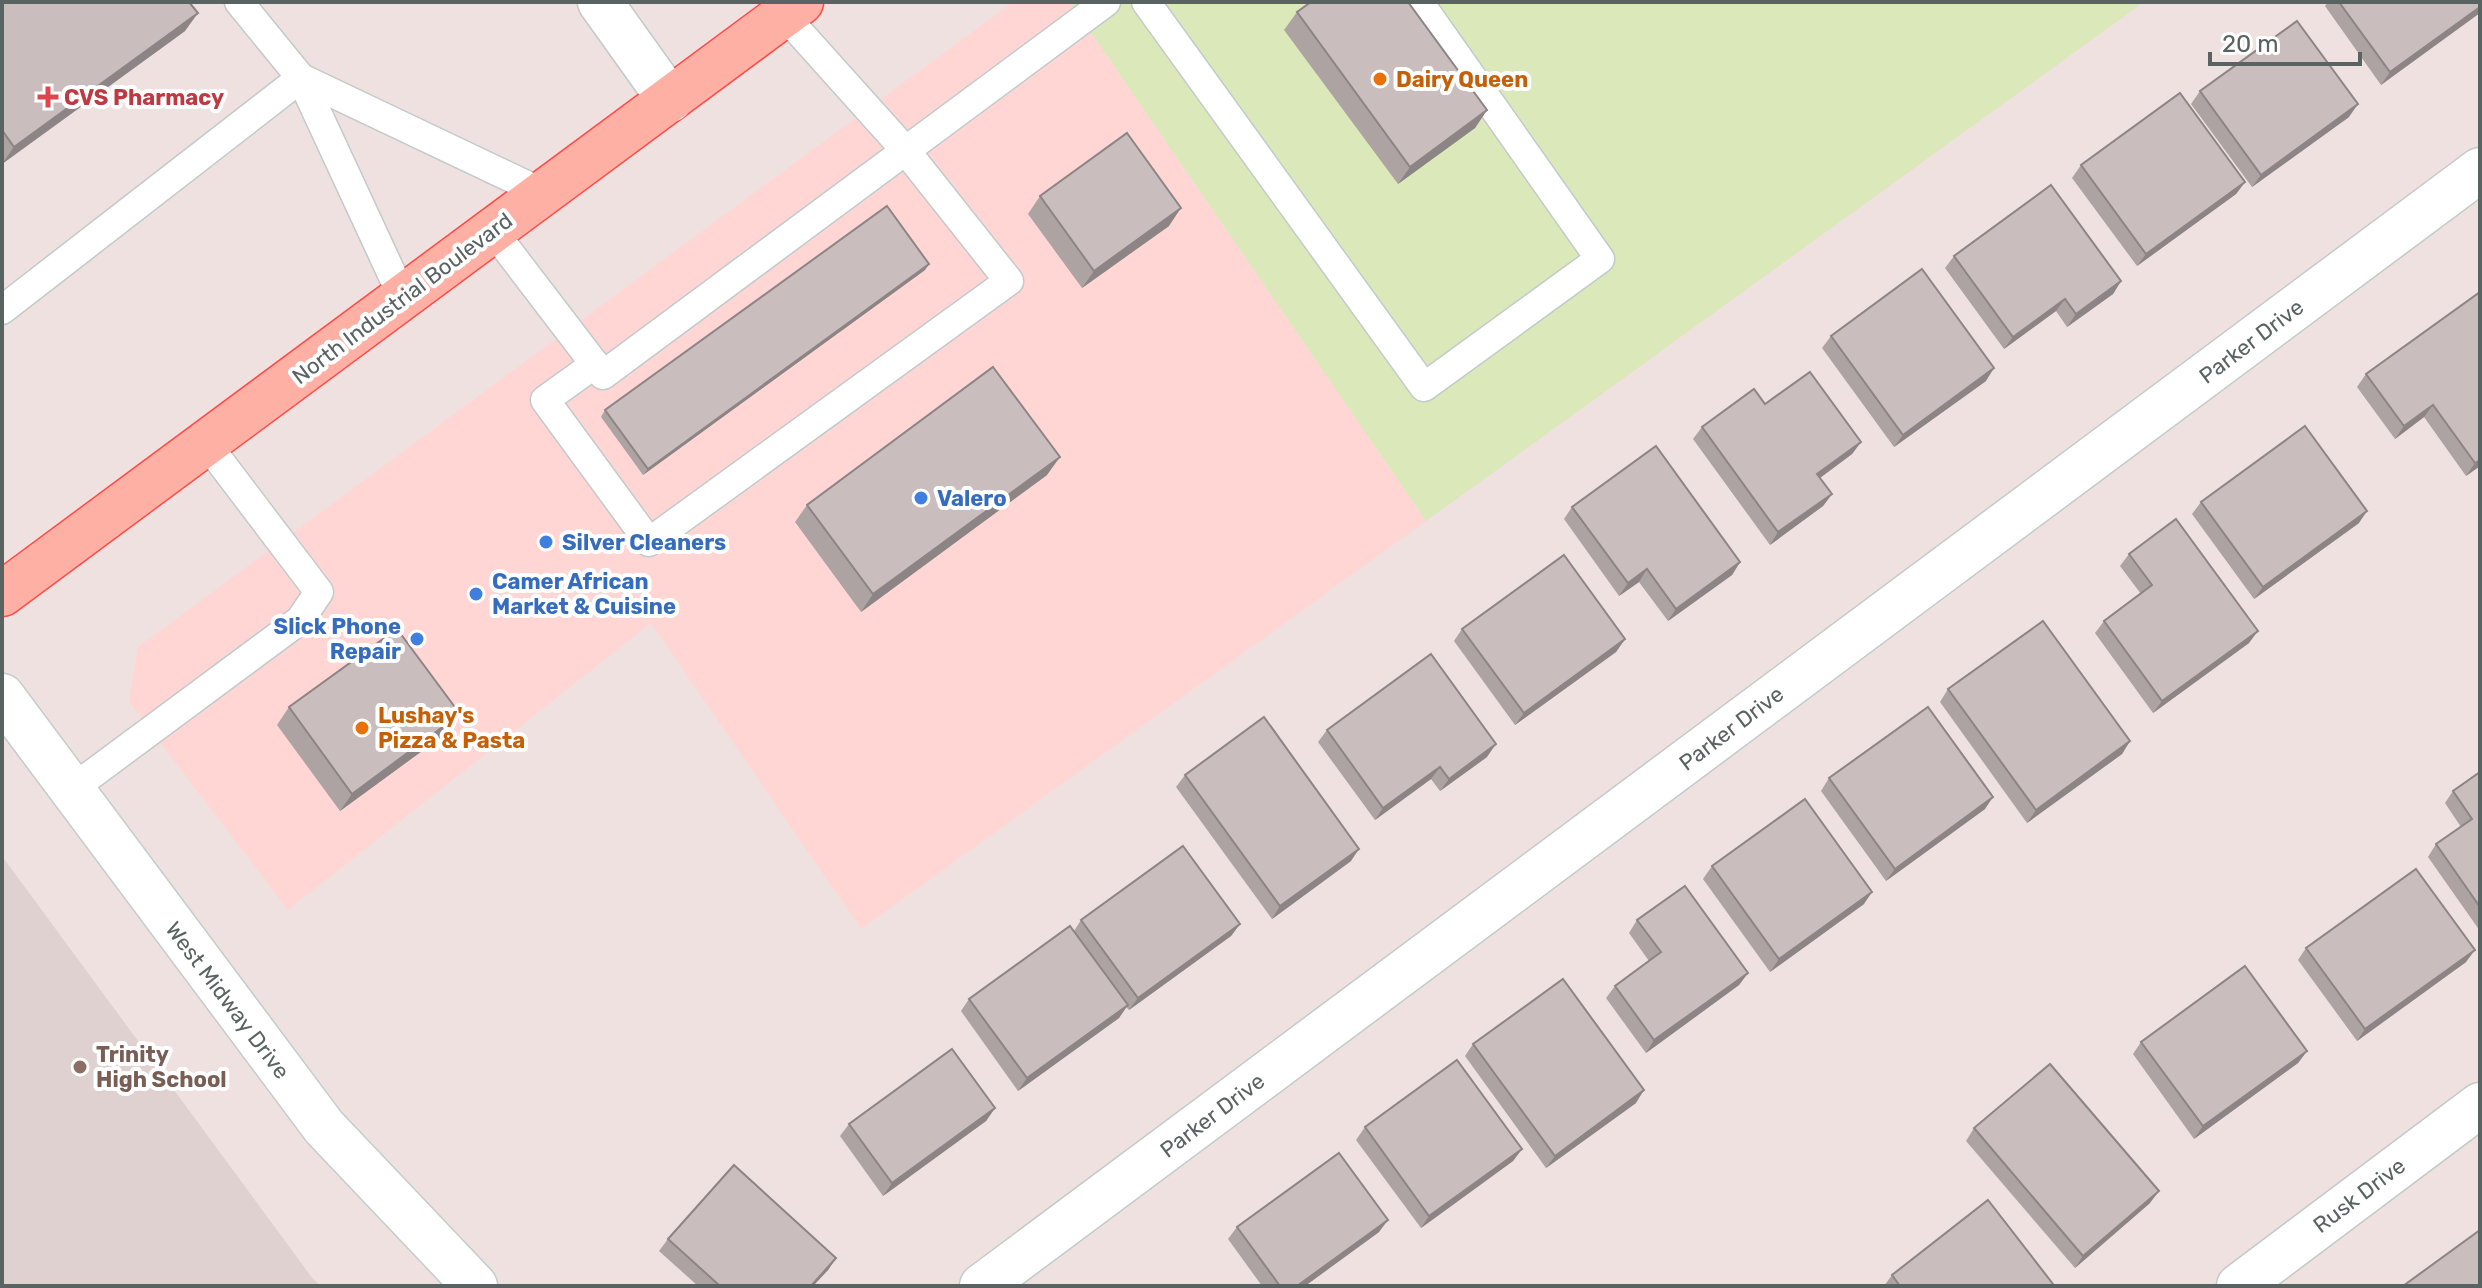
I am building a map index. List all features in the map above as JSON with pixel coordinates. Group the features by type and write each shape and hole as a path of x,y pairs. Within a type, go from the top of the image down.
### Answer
{"main road":[{"name":"North Industrial Boulevard","path":"2,594 793,8"}],"street":[{"path":"600,2 670,100"},
{"name":"Parker Drive","path":"982,1286 2480,170"},
{"name":"West Midway Drive","path":"2,696 324,1127 475,1286"},
{"name":"Rusk Drive","path":"2239,1286 2480,1105"}],"lane":[{"path":"239,2 301,78 403,298"},
{"path":"493,231 603,375 1106,2"},
{"path":"1146,2 1424,387 1600,259 1419,2"},
{"path":"595,364 545,400 649,542 1009,281 793,8"},
{"path":"301,78 543,193"},
{"path":"2,310 301,78"},
{"path":"72,789 300,620 319,592 206,443"}],"shaded area":[{"path":"1013,2 1070,2 1426,521 861,929 651,623 288,910 129,702 138,647"},
{"name":"Trinity High School","path":"2,856 313,1279 321,1286 2,1286"}],"green space":[{"path":"1070,2 2144,2 1426,521"}],"building":[{"name":"CVS Pharmacy","path":"2,2 189,2 198,13 14,147 2,130"},
{"name":"Dairy Queen","path":"1311,2 1408,2 1487,110 1410,167 1297,12"},
{"path":"2339,2 2480,2 2480,7 2390,72"},
{"path":"2297,21 2358,104 2261,175 2200,91"},
{"path":"2180,93 2245,182 2146,254 2081,165"},
{"path":"1127,133 1181,208 1094,271 1040,196"},
{"path":"2051,185 2121,281 2076,314 2065,299 2013,337 1954,256"},
{"path":"887,206 929,264 648,469 605,410"},
{"path":"1922,269 1994,368 1903,435 1831,336"},
{"path":"2480,292 2480,460 2475,463 2433,405 2404,426 2366,374"},
{"name":"Valero","path":"993,367 1060,457 873,594 807,505"},
{"path":"1810,372 1861,442 1817,474 1832,494 1778,532 1702,427 1754,389 1765,404"},
{"path":"2305,426 2367,511 2263,587 2201,502"},
{"path":"1656,446 1740,562 1676,609 1647,569 1628,583 1572,507"},
{"path":"2176,519 2258,631 2162,701 2104,621 2152,585 2129,554"},
{"path":"1564,555 1625,639 1524,713 1462,629"},
{"path":"2043,621 2130,741 2036,810 1948,689"},
{"name":"Lushay's Pizza & Pasta","path":"397,629 460,714 352,794 289,707"},
{"path":"1431,654 1496,744 1449,779 1440,767 1383,808 1327,730"},
{"path":"1928,707 1993,797 1895,869 1829,778"},
{"path":"1264,717 1359,849 1280,906 1185,775"},
{"path":"2480,772 2480,907 2436,844 2472,819 2453,791"},
{"path":"1805,799 1872,892 1779,959 1712,866"},
{"path":"1183,846 1240,924 1138,998 1081,920"},
{"path":"2416,869 2475,950 2365,1029 2306,948"},
{"path":"1685,886 1748,973 1654,1040 1615,986 1661,952 1637,920"},
{"path":"1070,926 1128,1005 1027,1078 969,999"},
{"path":"2245,966 2307,1051 2203,1126 2141,1042"},
{"path":"1563,979 1644,1090 1555,1156 1473,1044"},
{"path":"952,1049 995,1108 892,1183 849,1124"},
{"path":"1457,1060 1522,1149 1429,1216 1365,1127"},
{"path":"2050,1064 2159,1191 2083,1256 1974,1128"},
{"path":"1339,1153 1388,1220 1297,1286 1280,1286 1237,1227"},
{"path":"734,1165 836,1258 811,1286 720,1286 668,1239"},
{"path":"1988,1200 2053,1284 1900,1286 1892,1275"},
{"path":"2480,1230 2480,1286 2403,1286"}],"place":[{"name":"Dairy Queen","path":"1380,79"},
{"name":"CVS Pharmacy","path":"48,97"},
{"name":"Valero","path":"921,498"},
{"name":"Silver Cleaners","path":"546,542"},
{"name":"Camer African Market & Cuisine","path":"476,594"},
{"name":"Slick Phone Repair","path":"417,639"},
{"name":"Lushay's Pizza & Pasta","path":"362,728"},
{"name":"Trinity High School","path":"80,1067"}]}
